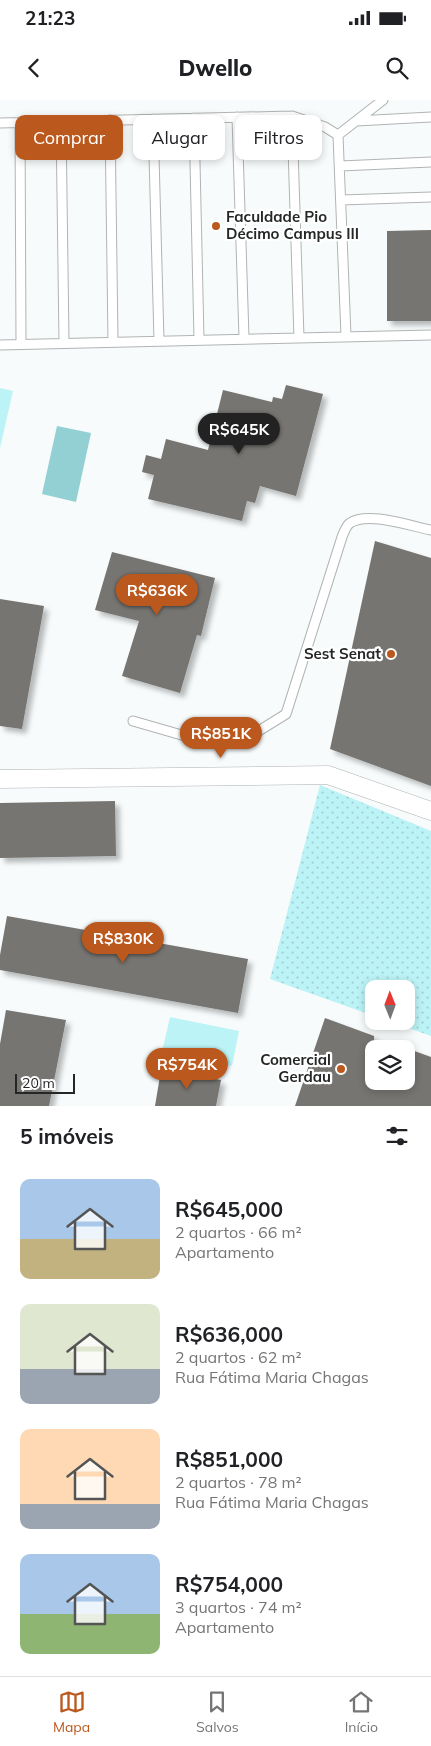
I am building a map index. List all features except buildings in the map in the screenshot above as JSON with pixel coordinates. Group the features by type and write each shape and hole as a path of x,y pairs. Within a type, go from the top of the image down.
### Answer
{"street":[{"path":"0,779 328,775 431,811"}],"lane":[{"path":"338,135 383,100"},
{"path":"355,121 431,117"},
{"path":"0,123 15,122"},
{"path":"322,126 338,135"},
{"path":"338,135 346,336"},
{"path":"20,160 21,343"},
{"path":"62,160 64,342"},
{"path":"111,160 113,341"},
{"path":"154,160 159,340"},
{"path":"195,160 199,339"},
{"path":"238,160 244,338"},
{"path":"293,160 299,338"},
{"path":"340,166 431,162"},
{"path":"341,200 431,197"},
{"path":"0,345 64,342 431,335"},
{"path":"133,721 186,736 227,740 257,732 286,714 342,537 348,524 358,519 372,518 431,530"}],"shaded area":[{"path":"0,388 13,391 0,448"},
{"path":"57,426 91,433 76,502 42,494"},
{"path":"320,785 431,831 431,1036 414,1030 415,980 365,980 365,1013 270,979"},
{"path":"170,1017 239,1031 232,1066 162,1052"}],"place":[{"name":"Faculdade Pio Décimo Campus III","path":"216,226"},
{"name":"Sest Senat","path":"391,654"},
{"name":"Comercial Gerdau","path":"341,1069"}]}
